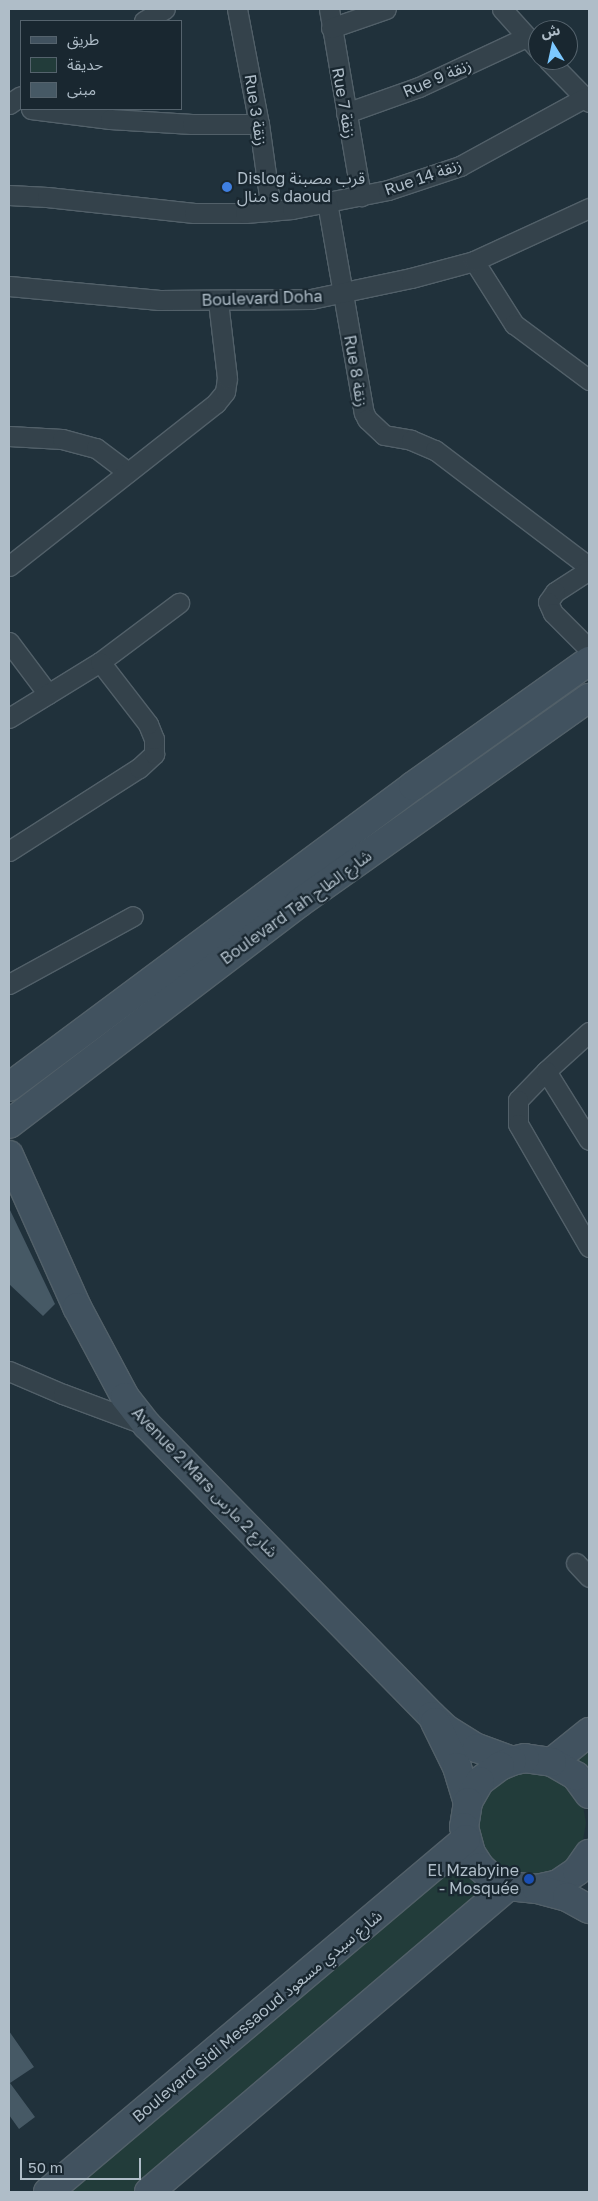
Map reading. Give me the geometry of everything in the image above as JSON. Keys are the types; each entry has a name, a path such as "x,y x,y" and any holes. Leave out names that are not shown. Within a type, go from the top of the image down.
{"street":[{"path":"146,20 165,9"},
{"name":"Rue 3 زنقة","path":"237,9 259,124 271,211"},
{"name":"Rue 7 زنقة","path":"329,9 361,196"},
{"path":"331,28 386,9"},
{"path":"502,9 528,38"},
{"name":"Rue 9 زنقة","path":"346,113 528,45"},
{"path":"558,70 587,100"},
{"path":"9,104 20,97"},
{"name":"Rue 14 زنقة","path":"9,195 47,197 194,213 271,211 327,202 402,186 460,166 587,100"},
{"path":"39,110 110,119 192,124 259,124"},
{"name":"Rue 8 زنقة","path":"327,202 364,413 372,425 384,435 411,440 434,450 589,569 555,592 548,602 553,613 589,649"},
{"name":"Boulevard Doha","path":"9,286 159,300 311,299 343,294 474,261 589,208"},
{"path":"474,261 514,324 589,380"},
{"path":"9,566 202,415 224,392 227,378 218,301"},
{"path":"9,436 62,439 96,448 128,472"},
{"path":"9,718 100,662 179,603"},
{"path":"9,642 48,694"},
{"path":"9,850 139,768 154,754 154,739 148,724 100,662"},
{"name":"Boulevard Tah شارع الطاح","path":"9,1087 412,786 589,662"},
{"name":"Boulevard Tah شارع الطاح","path":"9,1124 299,903 589,698"},
{"path":"9,984 133,916"},
{"path":"589,1032 546,1070 518,1100 518,1124 589,1247"},
{"path":"546,1070 589,1140"},
{"name":"Avenue 2 Mars شارع 2 مارس","path":"9,1155 77,1307 125,1397 147,1425 432,1716 461,1739 494,1755 512,1761"},
{"path":"9,1371 63,1394 147,1425"},
{"path":"576,1563 589,1577"},
{"name":"Avenue 2 Mars شارع 2 مارس","path":"432,1716 450,1750 468,1802"},
{"path":"552,1762 589,1732"},
{"path":"589,1794 576,1776 552,1762 525,1758 500,1766 480,1781 468,1802 465,1814 466,1839 471,1853 480,1867 493,1878 508,1886 537,1889 567,1897 589,1909"},
{"name":"Boulevard Sidi Messaoud شارع سيدي مسعود","path":"48,2192 466,1839"},
{"path":"537,1889 558,1884 577,1871 589,1854"},
{"path":"149,2192 508,1886"}],"green space":[{"path":"589,1739 589,1786 570,1765"},
{"path":"516,1767 564,1778 583,1806 586,1823 583,1840 575,1855 563,1867 548,1875 532,1879 500,1871 477,1846 478,1798"},
{"path":"464,1845 500,1887 140,2192 60,2192"}],"building":[{"path":"9,1208 55,1304 43,1316 9,1284"},
{"path":"9,2031 34,2067 10,2083 35,2117 19,2129 9,2115"}],"place":[{"name":"Dislog قرب مصبنة منال s daoud","path":"227,187"},
{"name":"El Mzabyine - Mosquée","path":"529,1879"}]}
